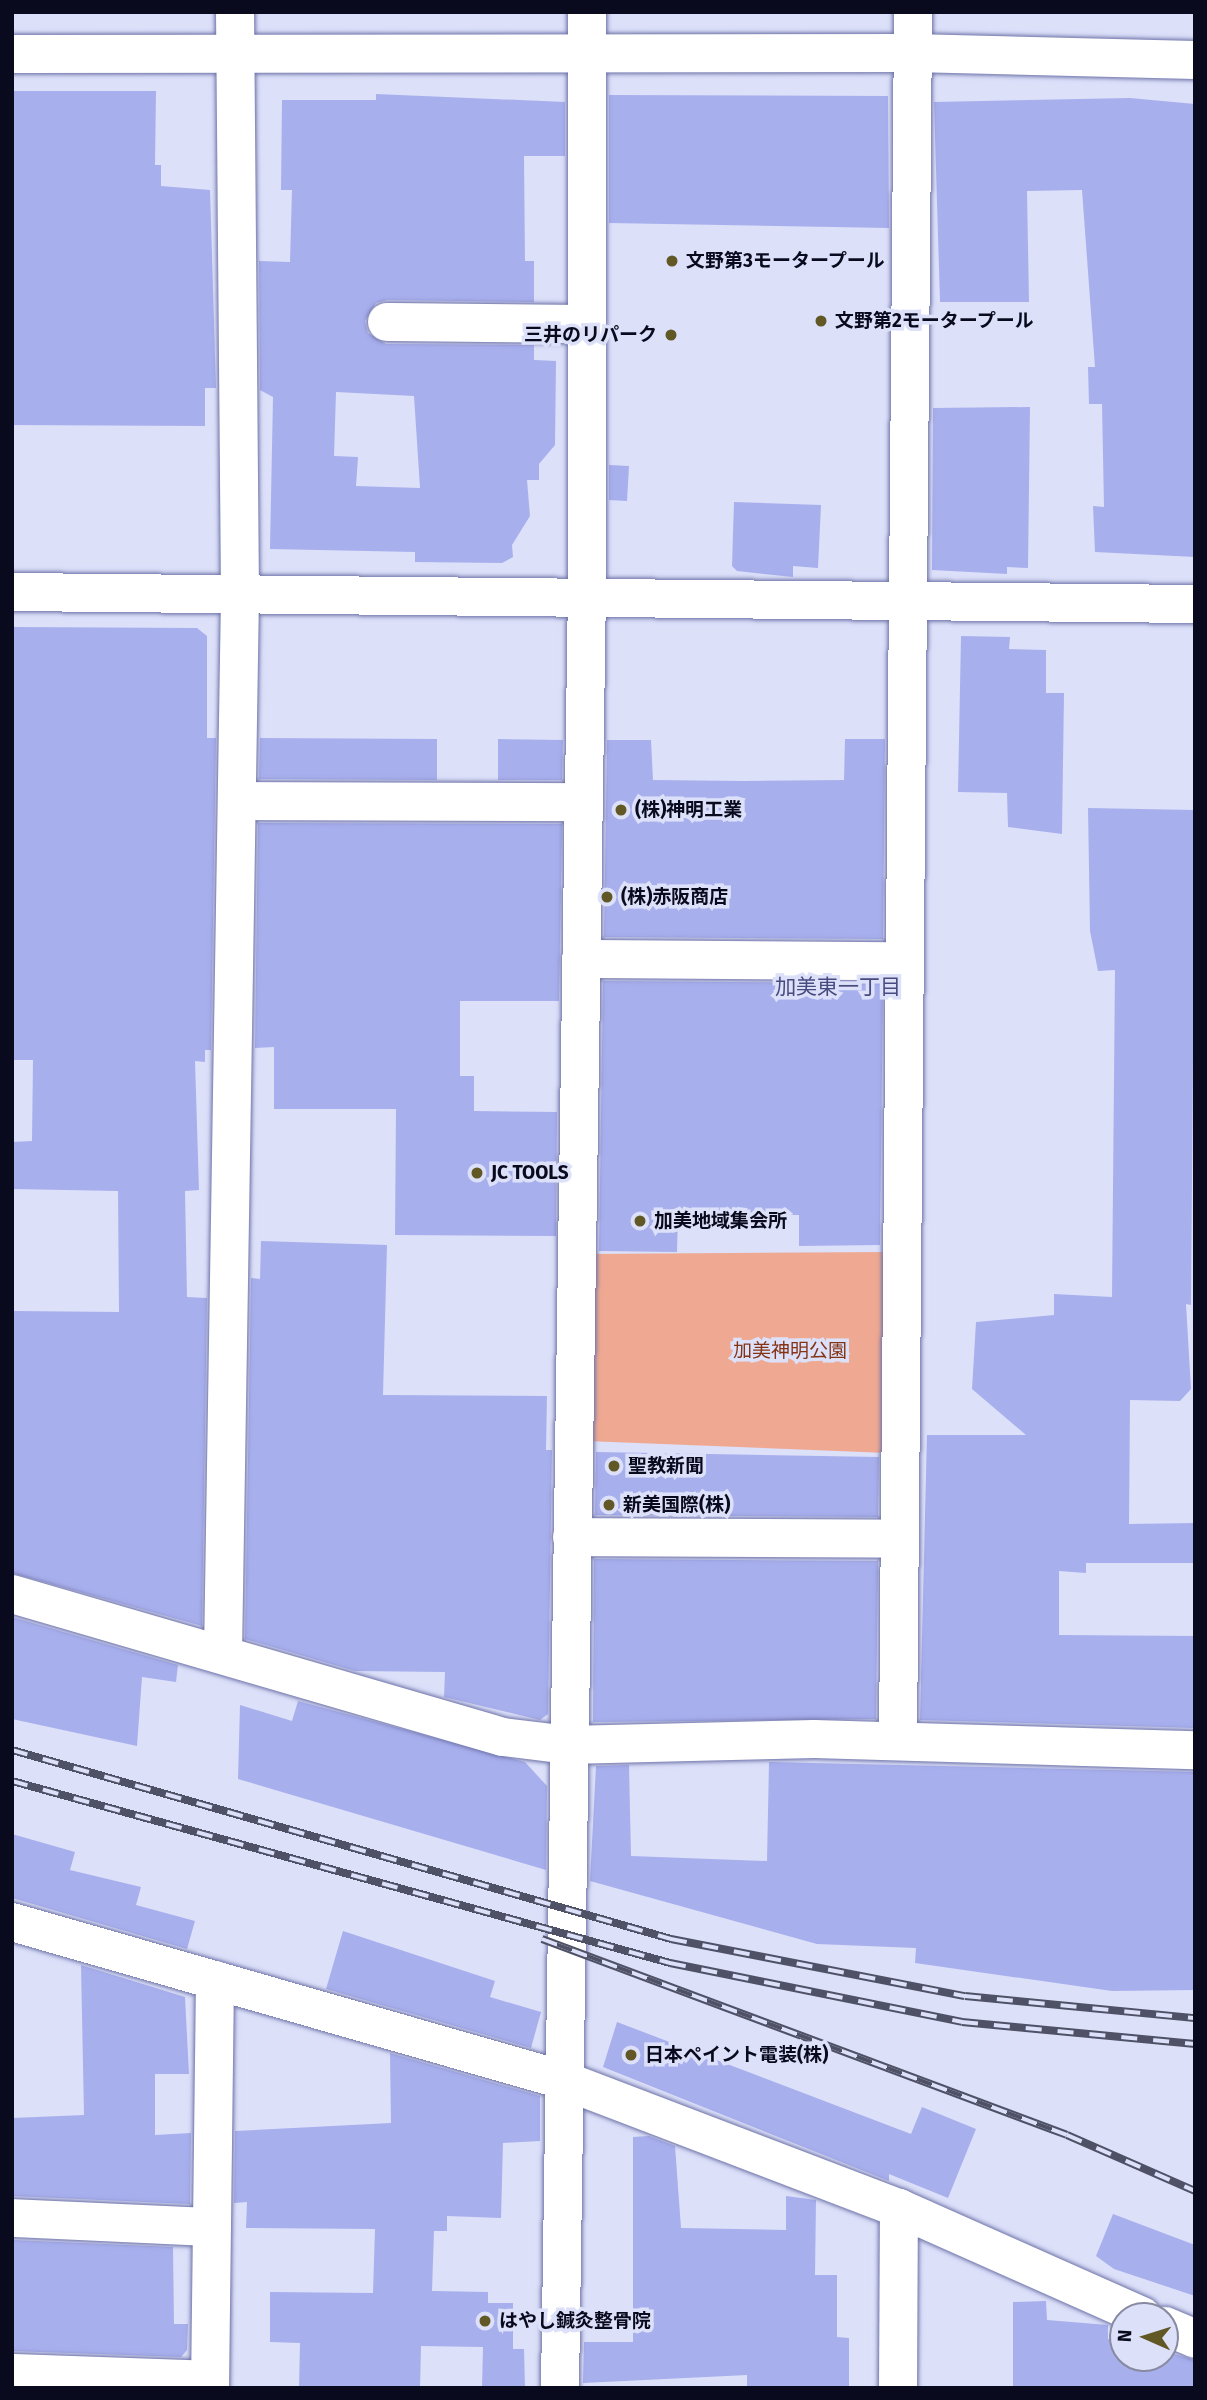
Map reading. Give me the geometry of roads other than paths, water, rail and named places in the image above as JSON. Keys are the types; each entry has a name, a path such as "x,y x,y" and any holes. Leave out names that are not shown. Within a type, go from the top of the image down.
{"street":[{"path":"223,1654 240,594 235,12"},
{"path":"560,2388 587,598 587,12"},
{"path":"898,1741 913,12"},
{"path":"12,54 912,53 1195,60"},
{"path":"387,322 587,324"},
{"path":"12,592 1195,604"},
{"path":"237,801 584,802"},
{"path":"581,959 905,961"},
{"path":"572,1536 900,1539"},
{"path":"12,1594 503,1737 569,1745 898,1741 1195,1750"},
{"path":"12,1922 563,2080 899,2208 1110,2302"},
{"path":"12,2373 210,2384 215,1980"},
{"path":"898,2388 899,2208"},
{"path":"12,2218 212,2227"},
{"path":"1179,2333 1195,2340"}],"railway":[{"path":"12,1750 671,1939 965,1996 1195,2018"},
{"path":"12,1781 670,1963 962,2022 1195,2044"},
{"path":"542,1939 1067,2135 1195,2191"}],"place":[{"name":"文野第3モータープール","path":"672,261"},
{"name":"文野第2モータープール","path":"821,321"},
{"name":"三井のリパーク","path":"671,335"},
{"name":"(株)神明工業","path":"621,810"},
{"name":"(株)赤阪商店","path":"607,897"},
{"name":"JC TOOLS","path":"477,1173"},
{"name":"加美地域集会所","path":"640,1221"},
{"name":"聖教新聞","path":"614,1466"},
{"name":"新美国際(株)","path":"609,1505"},
{"name":"日本ペイント電装(株)","path":"631,2055"},
{"name":"はやし鍼灸整骨院","path":"485,2321"}],"district":[{"name":"加美東一丁目","path":"838,987"}],"park label":[{"name":"加美神明公園","path":"790,1351"}]}
